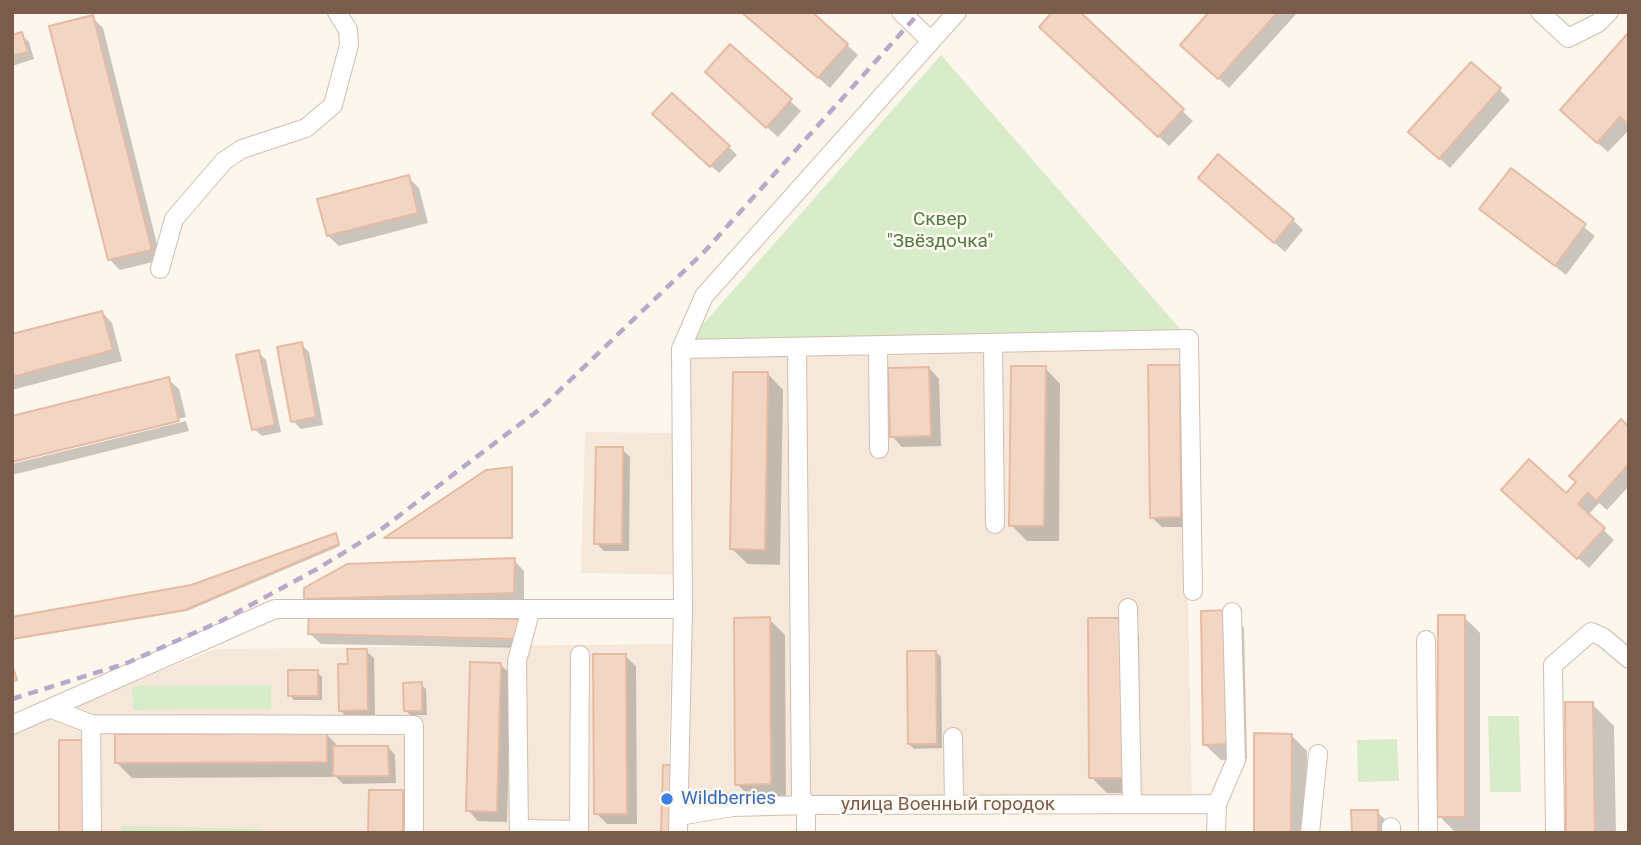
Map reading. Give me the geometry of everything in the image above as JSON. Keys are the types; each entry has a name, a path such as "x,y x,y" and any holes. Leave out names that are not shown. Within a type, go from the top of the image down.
{"street":[{"path":"160,269 174,219 224,161 242,149 306,128 333,106 349,45 348,30 337,12"},
{"path":"901,12 930,40"},
{"path":"679,825 683,609 681,349 704,296 957,12"},
{"path":"1540,12 1567,38 1598,23 1609,12"},
{"path":"681,349 993,345 1189,339 1193,591"},
{"path":"993,345 995,524"},
{"path":"878,346 879,449"},
{"path":"797,348 801,794 806,805 806,833"},
{"path":"1128,608 1132,804"},
{"path":"12,724 52,709 275,609 683,609"},
{"path":"531,609 517,661 519,831 579,832 579,656"},
{"path":"1216,833 1217,804 1236,760 1232,612"},
{"path":"1555,833 1553,665 1591,632 1629,659"},
{"path":"1426,640 1428,833"},
{"path":"52,709 91,724 414,725 414,833"},
{"path":"91,724 92,833"},
{"path":"953,737 954,804"},
{"path":"1310,833 1318,754"},
{"name":"улица Военный городок","path":"679,825 733,807 1217,804"}],"shaded area":[{"path":"1183,347 1192,799 791,800 687,806 690,575 581,573 585,432 687,433 688,355"},
{"path":"672,644 666,833 12,833 12,731 215,649"}],"green space":[{"name":"Сквер \"Звёздочка\"","path":"941,55 1189,339 681,349"},
{"path":"271,685 271,709 133,710 132,686"},
{"path":"1488,716 1519,716 1521,792 1490,792"},
{"path":"1397,739 1399,781 1358,782 1357,740"},
{"path":"121,826 262,829 262,833 121,833"}],"building":[{"path":"741,12 812,12 848,44 818,78"},
{"path":"1052,12 1080,12 1184,109 1158,137 1039,27"},
{"path":"1209,12 1278,12 1218,79 1180,45"},
{"path":"93,15 152,250 108,260 49,26"},
{"path":"22,32 28,52 12,56 12,35"},
{"path":"1629,32 1629,125 1620,117 1597,143 1560,110"},
{"path":"730,44 792,99 766,128 705,72"},
{"path":"1471,62 1501,88 1439,159 1408,132"},
{"path":"672,93 730,146 710,167 652,114"},
{"path":"1218,154 1294,219 1274,243 1198,178"},
{"path":"1511,168 1586,224 1555,266 1479,209"},
{"path":"409,175 418,213 327,236 317,199"},
{"path":"102,311 113,350 12,377 12,334"},
{"path":"302,342 316,417 291,422 277,347"},
{"path":"259,350 275,425 252,430 236,355"},
{"path":"1148,365 1180,365 1181,517 1150,518"},
{"path":"1011,366 1046,366 1044,526 1009,526"},
{"path":"929,367 931,436 890,437 888,368"},
{"path":"733,372 768,372 765,550 730,549"},
{"path":"169,377 179,421 12,462 12,416"},
{"path":"1621,419 1629,427 1629,464 1596,501 1588,493 1578,504 1605,528 1577,559 1501,490 1529,459 1566,493 1576,482 1569,476"},
{"path":"596,447 623,447 622,544 594,544"},
{"path":"512,467 512,538 384,538 486,470"},
{"path":"336,533 339,544 185,610 12,639 12,617 191,585"},
{"path":"515,558 514,593 304,599 304,588 347,564"},
{"path":"1229,610 1232,744 1203,745 1201,611"},
{"path":"309,614 519,619 518,639 308,634"},
{"path":"1438,615 1465,615 1465,817 1437,817"},
{"path":"770,617 771,784 735,785 734,618"},
{"path":"1088,618 1124,618 1125,778 1089,778"},
{"path":"347,649 367,649 368,710 339,711 338,664 348,664"},
{"path":"907,651 936,651 937,744 908,744"},
{"path":"593,654 626,654 627,814 594,814"},
{"path":"470,662 501,663 497,812 466,811"},
{"path":"12,664 17,680 12,681"},
{"path":"288,670 318,670 318,696 288,696"},
{"path":"422,682 422,711 404,711 403,683"},
{"path":"1565,702 1593,702 1595,833 1566,833"},
{"path":"327,733 327,762 115,763 115,734"},
{"path":"1254,733 1292,734 1291,833 1254,833"},
{"path":"59,740 84,740 84,833 59,833"},
{"path":"333,746 388,746 389,776 333,776"},
{"name":"Wildberries","path":"663,765 674,765 672,833 661,833"},
{"path":"369,790 403,790 403,833 368,833"},
{"path":"1351,810 1378,810 1378,833 1352,833"}],"railway":[{"path":"12,699 127,663 221,621 317,569 379,531 540,409 705,251 920,12"}],"place":[{"name":"Wildberries","path":"667,799"}]}
